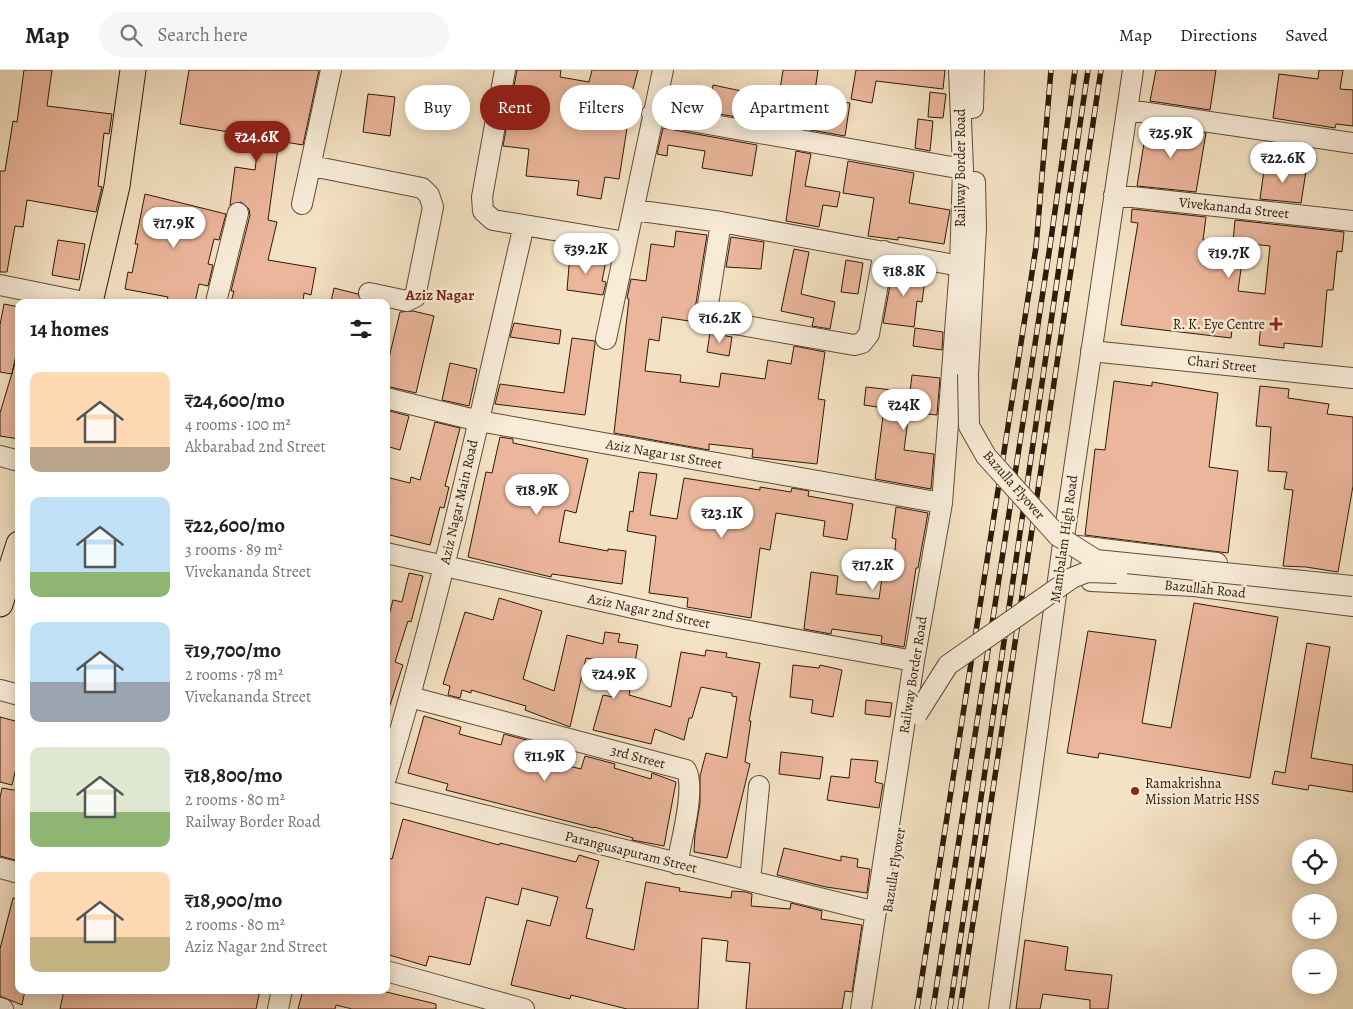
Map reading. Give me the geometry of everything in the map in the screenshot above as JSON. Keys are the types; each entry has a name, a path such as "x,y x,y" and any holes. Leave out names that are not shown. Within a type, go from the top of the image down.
{"main road":[{"path":"91,299 117,186 133,70"},
{"path":"0,604 15,557"}],"street":[{"path":"302,204 312,166 331,70"},
{"path":"505,70 482,197 483,211 493,220 626,242"},
{"path":"659,85 663,70"},
{"name":"Railway Border Road","path":"861,1009 914,661 942,503 960,266 963,169 959,70"},
{"name":"Bazulla Flyover","path":"974,70 976,228 968,374 969,426 986,456 1058,536 1096,560 1353,586"},
{"name":"Mambalam High Road","path":"999,1009 1057,583 1133,70"},
{"path":"1128,110 1353,143"},
{"path":"606,339 634,210 652,114"},
{"path":"722,126 963,169"},
{"path":"312,166 422,188 429,195 433,207 415,297 407,301 369,293"},
{"name":"Vivekananda Street","path":"1114,195 1353,221"},
{"path":"634,210 721,222 960,266"},
{"path":"217,299 238,212"},
{"path":"721,222 707,311 712,320 835,342 858,345 866,340 870,334 884,251"},
{"name":"Aziz Nagar Main Road","path":"390,764 444,567 524,225"},
{"path":"0,285 69,299"},
{"name":"Chari Street","path":"1091,351 1353,378"},
{"name":"Aziz Nagar 1st Street","path":"390,399 478,421 942,503"},
{"path":"0,456 15,460"},
{"path":"1063,544 1353,579"},
{"path":"1094,548 1087,558 1087,564 1090,574 1098,581"},
{"name":"Aziz Nagar 2nd Street","path":"390,554 678,618 914,661"},
{"name":"Bazulla Flyover","path":"873,1009 917,714 948,665 1072,578 1087,572 1200,579 1353,598"},
{"name":"Bazullah Road","path":"1057,583 1098,581 1194,586 1353,606"},
{"path":"0,690 15,693"},
{"name":"3rd Street","path":"410,697 686,770 690,777 689,790 677,864"},
{"path":"750,881 759,786"},
{"name":"Parangusapuram Street","path":"390,792 876,912"},
{"path":"0,868 15,872"},
{"path":"390,972 494,1005 524,1009"},
{"path":"989,1009 991,1000 1002,984"},
{"path":"278,1009 281,994"}],"building":[{"path":"24,70 52,70 47,106 112,114 109,134 104,133 98,186 102,187 96,212 27,200 23,227 15,226 7,272 0,272 0,171 5,171 13,121 17,122"},
{"path":"189,70 319,70 303,145 279,141 268,220 277,222 268,260 316,268 311,295 304,293 303,299 232,299 234,291 231,291 250,215 249,209 241,202 230,205 235,167 255,170 259,137 180,124"},
{"path":"517,70 561,70 560,77 589,82 592,70 638,70 634,85 560,85 560,130 627,130 619,179 605,177 601,199 577,195 579,181 526,176 529,149 503,146 506,130 550,130 550,85 514,85"},
{"path":"783,70 818,70 816,85 781,85"},
{"path":"856,70 945,70 943,89 876,81 872,103 851,99"},
{"path":"1156,70 1216,70 1210,110 1150,101"},
{"path":"1319,70 1343,70 1340,89 1353,90 1353,126 1336,124 1335,128 1273,118 1279,74 1318,79"},
{"path":"722,87 732,89 732,116 722,114"},
{"path":"930,92 946,94 943,118 928,117"},
{"path":"368,94 395,97 390,136 363,132"},
{"path":"847,103 850,103 847,123"},
{"path":"918,119 933,121 930,151 915,148"},
{"path":"1147,125 1206,133 1196,192 1137,186"},
{"path":"663,130 674,130 757,145 752,176 702,168 705,151 668,145 667,156 657,154"},
{"path":"811,130 846,130 845,136"},
{"path":"796,151 811,154 805,186 840,192 837,207 823,205 819,227 786,221"},
{"path":"848,161 914,173 909,203 950,210 944,244 898,237 898,240 868,236 874,198 843,193"},
{"path":"1265,163 1306,171 1301,203 1260,199"},
{"path":"145,194 226,214 219,240 214,239 208,264 213,265 208,286 199,284 196,299 167,299 168,297 125,289 128,272 132,273 138,244 135,244"},
{"path":"1132,209 1206,217 1203,240 1244,247 1238,291 1265,294 1270,246 1233,242 1235,220 1344,232 1342,252 1337,251 1333,290 1327,290 1322,347 1284,343 1284,348 1259,345 1261,324 1233,321 1231,338 1121,325 1138,223 1131,222"},
{"path":"676,231 707,235 695,309 696,322 662,317 659,341 649,339 645,371 681,375 680,382 719,387 721,373 765,379 768,360 791,364 794,346 825,352 818,399 825,400 817,464 752,457 753,449 709,444 709,450 614,433 629,299 627,298 631,279 646,281 651,244 674,247"},
{"path":"731,237 764,242 761,269 726,267"},
{"path":"58,240 85,244 79,280 52,275"},
{"path":"794,249 809,252 801,294 835,302 830,329 812,326 814,318 781,311"},
{"path":"570,254 606,261 602,281 606,282 603,295 567,290"},
{"path":"846,260 863,263 858,294 841,292"},
{"path":"893,269 926,272 922,302 917,301 914,327 883,323"},
{"path":"334,288 358,294 360,299 332,299"},
{"path":"4,304 15,306 15,359 12,374 0,372 0,325"},
{"path":"413,311 434,316 416,393 390,387 390,353 400,312"},
{"path":"514,323 561,330 559,344 510,337"},
{"path":"915,328 943,332 942,350 913,346"},
{"path":"710,333 732,337 729,356 707,352"},
{"path":"572,338 595,341 585,415 495,404 500,384 564,393"},
{"path":"15,363 15,438 0,436 0,413"},
{"path":"450,363 477,369 469,406 442,400"},
{"path":"912,375 940,378 937,415 909,412 904,450 934,454 931,489 875,479 884,408 864,405 866,387 910,392"},
{"path":"1114,381 1152,386 1152,382 1218,393 1209,467 1238,471 1228,553 1085,535 1095,449 1105,450"},
{"path":"1260,386 1289,389 1288,398 1329,404 1327,414 1353,417 1353,486 1338,572 1306,567 1283,566 1293,490 1284,489 1287,472 1268,471 1271,427 1256,426"},
{"path":"390,411 409,416 400,450 390,447"},
{"path":"435,422 460,428 445,486 449,487 444,508 440,507 430,545 390,535 390,478 410,483 411,477 420,480"},
{"path":"500,437 513,439 513,443 588,459 576,513 565,510 559,542 608,551 608,549 626,551 622,584 552,574 551,577 468,557 486,472 492,473"},
{"path":"639,472 657,474 650,515 677,519 684,478 760,490 760,487 791,492 792,488 809,491 808,496 853,504 847,540 823,536 825,521 776,513 770,550 760,548 751,618 687,607 688,598 649,593 656,536 627,531 630,511 633,512"},
{"path":"896,507 928,513 918,568 916,568 904,647 881,643 882,636 832,629 831,634 804,629 811,572 838,576 836,594 879,599 883,570 893,571 896,539 892,538"},
{"path":"409,573 423,576 411,622 408,621 395,662 403,665 390,705 390,612 393,600 402,602"},
{"path":"499,598 542,611 523,679 554,691 567,635 603,644 605,632 620,634 618,642 638,645 629,695 671,707 681,652 705,656 706,650 727,653 726,657 760,663 749,721 751,721 745,762 750,764 727,858 694,852 695,834 700,803 700,776 706,753 727,758 737,697 732,696 732,693 701,687 692,718 689,718 684,740 655,729 651,744 593,730 603,695 613,697 618,664 586,658 570,727 525,710 526,706 471,690 471,693 462,690 460,698 448,695 450,686 443,684 465,612 493,620"},
{"path":"1194,603 1278,617 1250,778 1099,753 1098,758 1067,753 1088,631 1156,640 1142,723 1171,728"},
{"path":"1307,643 1330,647 1311,758 1353,765 1353,792 1309,785 1308,790 1272,784 1275,771 1285,773"},
{"path":"793,665 819,668 820,665 842,670 833,717 811,713 813,700 790,697"},
{"path":"866,700 892,703 890,717 865,714"},
{"path":"424,716 461,727 459,734 501,745 504,734 564,750 561,764 581,769 585,756 615,764 614,768 651,779 652,773 676,782 664,846 632,840 633,838 594,827 446,790 448,784 408,773"},
{"path":"0,717 15,721 15,773 12,785 0,782"},
{"path":"781,752 823,757 820,779 779,774"},
{"path":"851,759 878,761 875,782 883,784 879,808 827,800 831,776 849,778"},
{"path":"2,788 15,790 15,860 0,856 0,798"},
{"path":"403,819 499,845 500,843 576,862 579,855 599,861 586,908 593,909 586,938 634,950 646,882 680,888 679,891 731,898 732,891 746,892 752,894 751,906 790,909 791,903 822,911 821,919 862,925 852,992 845,991 842,1009 746,1009 750,963 726,961 728,941 702,938 698,1009 627,1009 571,995 570,999 511,985 527,920 550,926 558,897 522,888 518,905 486,897 470,965 429,956 426,966 390,955 390,858 392,859"},
{"path":"784,848 841,861 841,856 858,859 857,867 870,869 867,893 826,887 777,875"},
{"path":"13,898 15,898 15,994 24,994 22,1005 0,996 0,949"},
{"path":"1025,940 1068,947 1065,970 1112,975 1108,1009 1090,1009 1090,1000 1043,994 1040,1009 1016,1009"},
{"path":"390,993 436,1004 436,1009 352,1009 336,1005 335,1009 298,1009 302,994"},
{"path":"63,994 259,994 256,1009 60,1009"}],"railway":[{"path":"917,1009 1036,247 1051,70"},
{"path":"933,1009 1050,246 1075,70"},
{"path":"950,1009 1088,70"},
{"path":"960,1009 1101,70"}],"place":[{"name":"R. K. Eye Centre","path":"1276,324"},
{"name":"Ramakrishna Mission Matric HSS","path":"1135,791"}],"district":[{"name":"Aziz Nagar","path":"440,295"}]}
